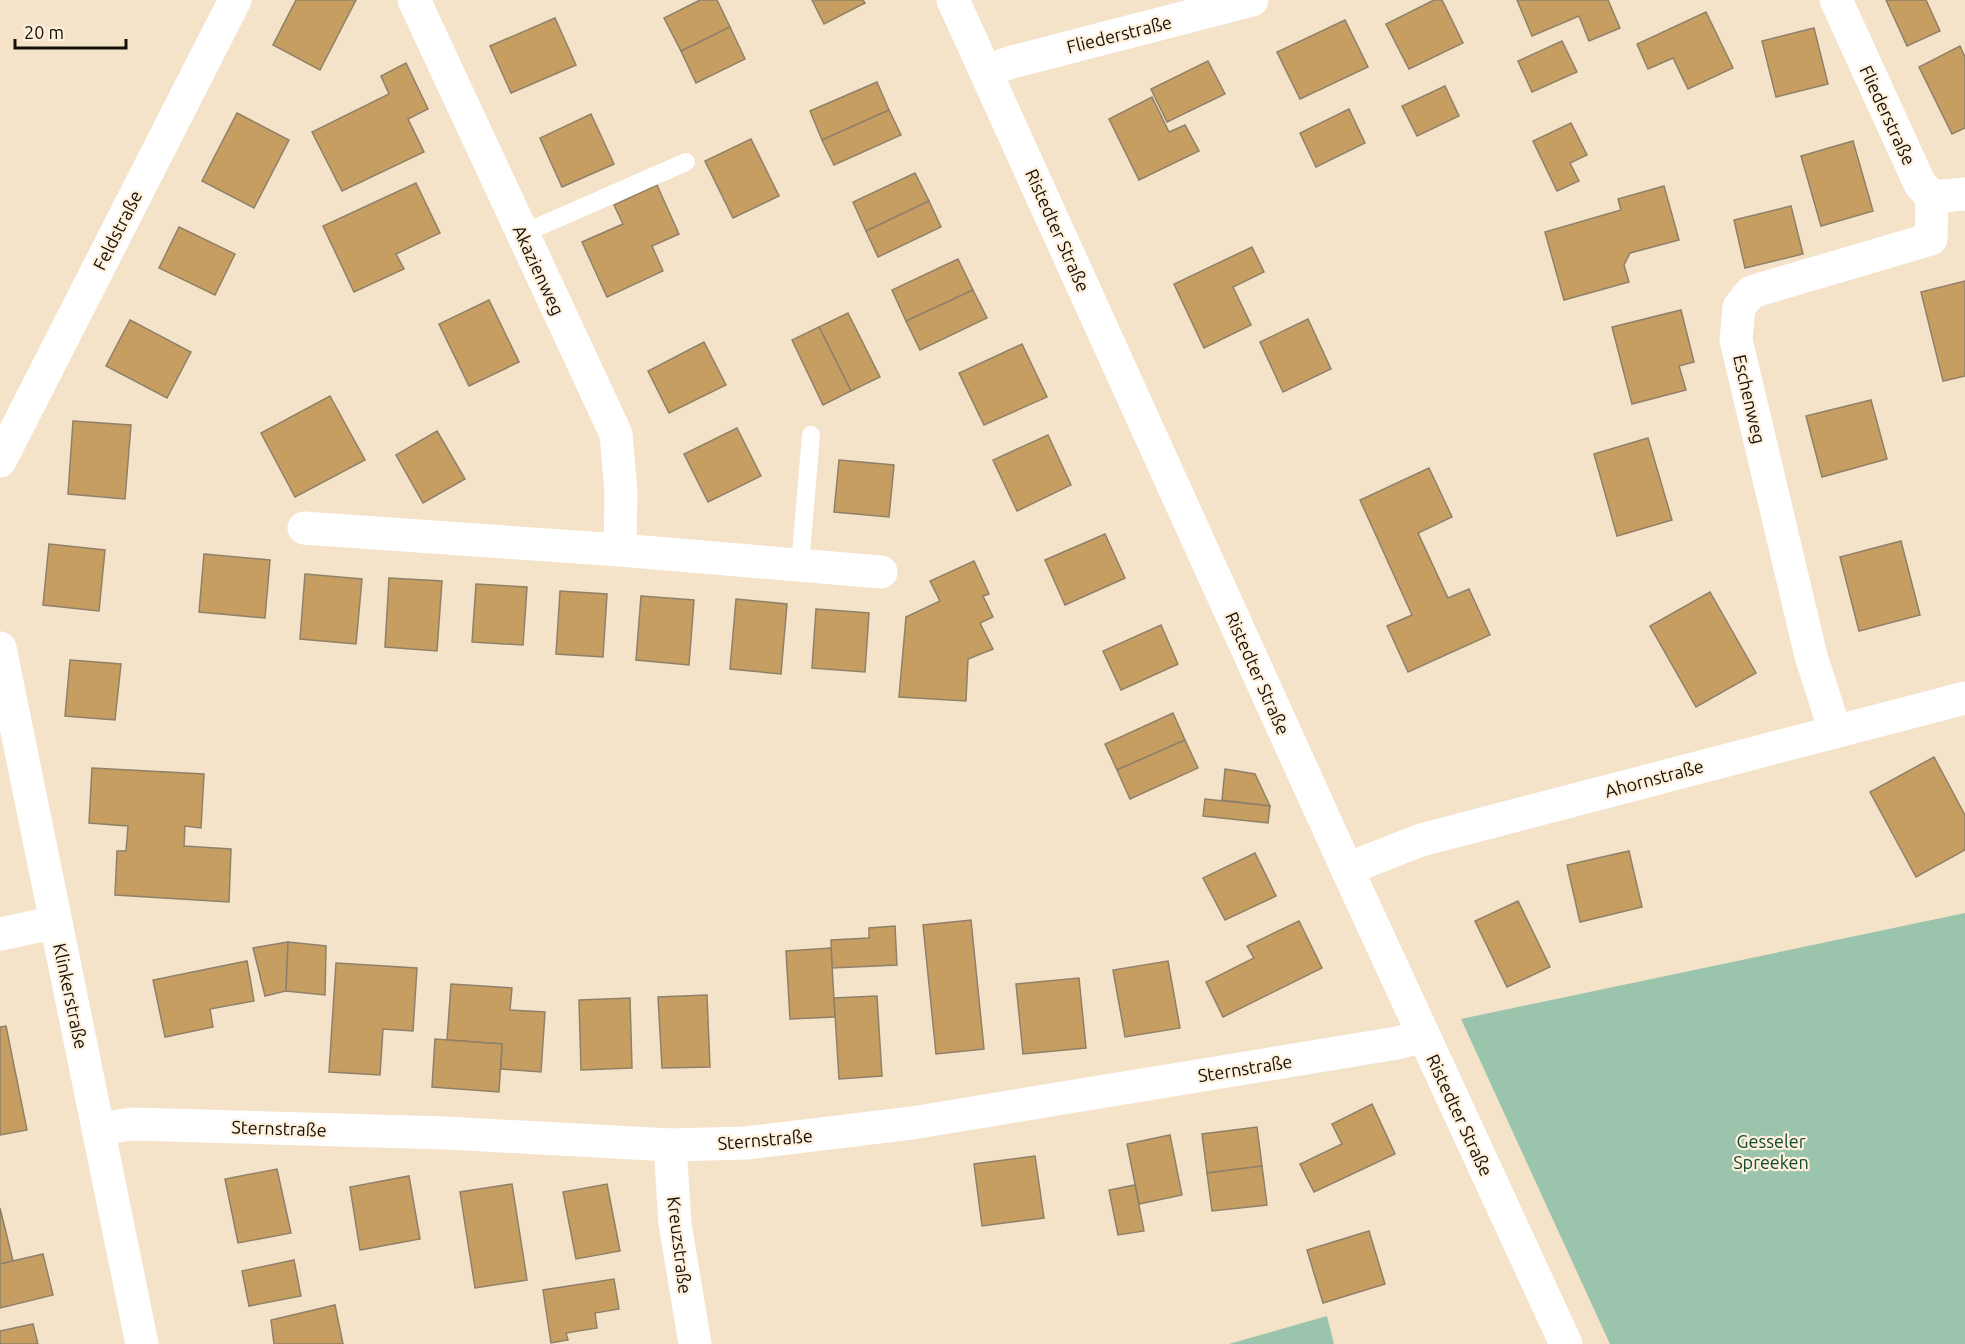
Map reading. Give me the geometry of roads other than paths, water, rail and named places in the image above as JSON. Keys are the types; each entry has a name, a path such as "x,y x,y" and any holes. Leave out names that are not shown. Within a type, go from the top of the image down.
{"street":[{"name":"Feldstraße","path":"0,461 235,0"},
{"name":"Akazienweg","path":"414,0 616,434 621,492 620,550"},
{"name":"Ristedter Straße","path":"953,0 1423,1036 1566,1344"},
{"name":"Fliederstraße","path":"986,71 1012,62 1252,0"},
{"name":"Fliederstraße","path":"1836,0 1920,184 1932,197"},
{"path":"1932,197 1965,194"},
{"name":"Eschenweg","path":"1835,731 1811,656 1736,340 1739,307 1751,292 1931,239 1932,197"},
{"path":"304,528 620,550 881,572"},
{"name":"Klinkerstraße","path":"0,648 142,1344"},
{"name":"Ahornstraße","path":"1347,869 1421,840 1965,698"},
{"path":"0,934 56,922"},
{"name":"Sternstraße","path":"98,1129 132,1124 446,1134 670,1145 746,1143 912,1123 1397,1043 1423,1036"},
{"name":"Kreuzstraße","path":"670,1145 675,1224 695,1344"}],"lane":[{"path":"522,234 686,162"},
{"path":"800,565 811,435"}],"park label":[{"name":"Gesseler Spreeken","path":"1771,1151"}]}
